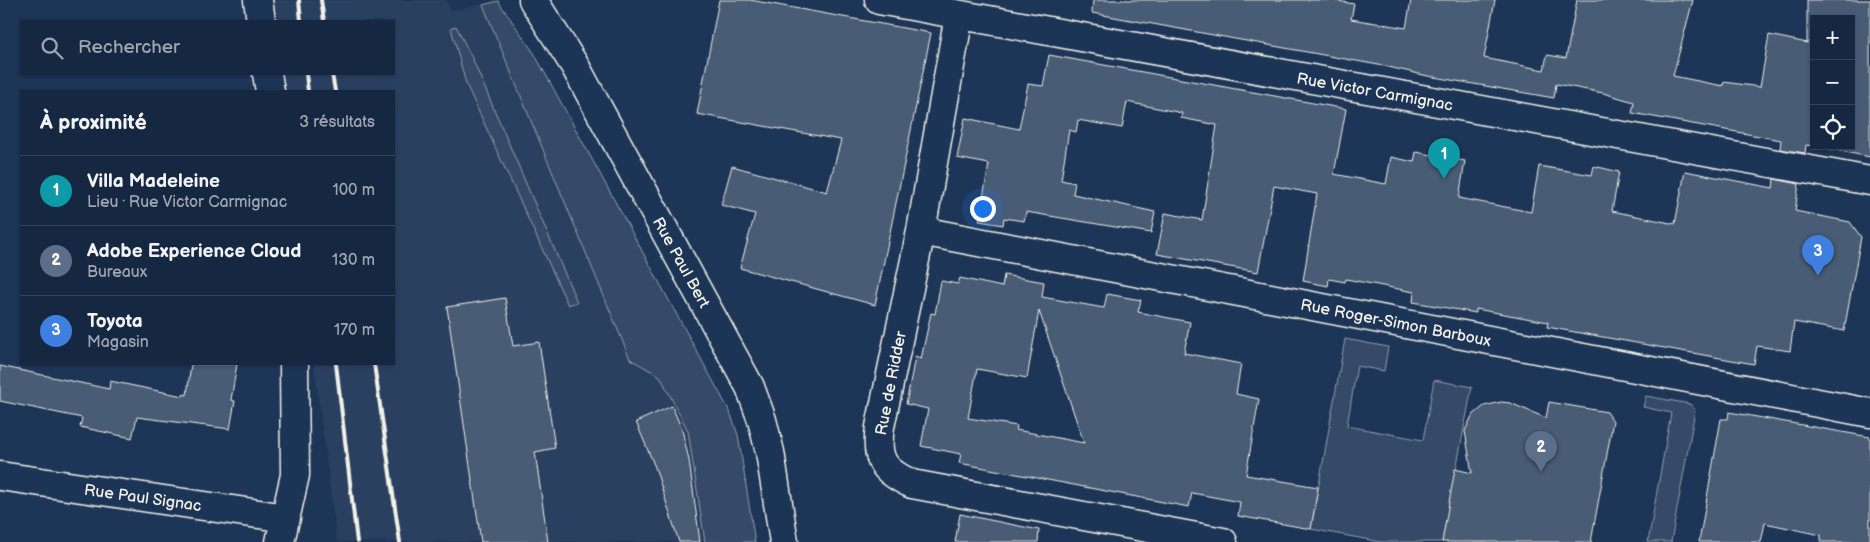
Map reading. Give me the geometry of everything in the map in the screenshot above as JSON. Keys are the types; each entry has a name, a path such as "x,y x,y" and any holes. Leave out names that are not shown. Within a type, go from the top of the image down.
{"street":[{"path":"258,0 261,20"},
{"name":"Rue Paul Bert","path":"533,0 575,66 750,386 762,420 770,452 784,542"},
{"name":"Rue Victor Carmignac","path":"879,0 1870,181"},
{"name":"Rue de Ridder","path":"959,15 921,230 878,439 880,458 890,473 912,484 1222,542"},
{"path":"267,75 270,90"},
{"name":"Rue Roger-Simon Barboux","path":"921,230 1870,413"},
{"path":"283,530 295,475 294,365"},
{"name":"Rue Paul Signac","path":"0,476 283,530"}],"shaded area":[{"path":"272,0 447,0 450,11 498,1 534,53 730,412 738,435 755,542 337,542 314,365 395,365 395,90 283,90 282,75 395,75 395,20 275,20"},
{"path":"498,1 534,53 730,412 738,435 755,542 705,542 688,431 660,376 630,359 483,5"},
{"path":"456,26 472,58 577,302 568,305 466,84 451,28"},
{"path":"1345,339 1388,347 1384,371 1357,366 1347,426 1423,440 1434,380 1472,387 1442,542 1381,542 1311,529"},
{"path":"1646,396 1690,404 1695,411 1671,542 1648,542 1671,413 1643,407"}],"building":[{"path":"719,0 750,0 931,33 875,305 740,268 755,214 721,205 732,166 827,192 841,140 697,114"},
{"path":"1093,0 1332,0 1354,4 1351,19 1406,28 1411,0 1495,0 1484,58 1544,70 1547,55 1566,58 1577,0 1693,0 1673,76 1723,86 1724,82 1760,87 1769,35 1807,43 1807,0 1870,0 1870,157 1835,150 1855,150 1855,15 1810,15 1810,146 1806,145 1805,153 1780,149 1781,140 1632,113 1634,102 1603,93 1556,84 1554,98 1092,13"},
{"path":"1049,55 1346,109 1334,174 1386,184 1391,157 1414,162 1416,152 1465,161 1459,198 1531,212 1539,166 1592,175 1594,166 1619,172 1612,211 1675,224 1685,171 1773,188 1774,179 1799,184 1795,211 1850,222 1861,237 1844,331 1794,322 1790,351 1757,346 1754,364 1547,327 1548,322 1476,309 1476,313 1413,302 1414,292 1346,279 1345,282 1329,279 1328,286 1303,281 1317,194 1274,186 1258,272 1157,254 1165,213 1202,220 1217,125 1181,118 1182,113 1127,102 1122,128 1078,120 1076,132 1069,130 1061,180 1075,183 1073,194 1155,212 1151,233 1026,212 1024,221 1004,218 1003,225 979,221 989,164 957,158 965,118 1019,129 1028,84 1043,86"},
{"path":"1004,275 1044,282 1042,297 1104,308 1107,294 1141,300 1138,312 1190,322 1184,353 1241,364 1236,394 1259,399 1246,475 1318,487 1311,529 1238,516 1240,502 1192,493 1189,507 959,463 961,454 921,446 928,409 906,404 915,357 921,359 931,313 935,314 941,281 958,284 960,278 1002,287","holes":["1039,311 1084,443 1016,430 1017,426 968,418 977,369 1027,378"]},
{"path":"505,298 513,346 539,342 555,448 535,452 548,542 481,542 447,307"},
{"path":"191,365 237,365 231,400 235,401 230,429 137,417 132,438 80,427 82,418 0,401 0,366 109,389 110,381 183,396 184,394 187,395"},
{"path":"1501,402 1510,403 1546,418 1549,402 1607,412 1613,421 1591,542 1442,542 1455,469 1472,473 1465,431 1472,416 1484,406"},
{"path":"672,406 682,430 689,460 700,542 679,542 655,467 636,422"},
{"path":"1729,412 1870,437 1870,542 1821,542 1821,535 1765,523 1761,542 1699,542 1721,419 1728,419"},
{"path":"960,514 1039,530 1038,542 955,542"}],"railway":[{"path":"299,0 301,20"},
{"path":"321,0 324,20"},
{"path":"306,75 308,90"},
{"path":"332,75 335,90"},
{"path":"336,365 357,542"},
{"path":"374,365 400,542"}],"place":[{"name":"Villa Madeleine","path":"1444,179"},
{"name":"Toyota","path":"1818,276"},
{"name":"Adobe Experience Cloud","path":"1541,472"}]}
